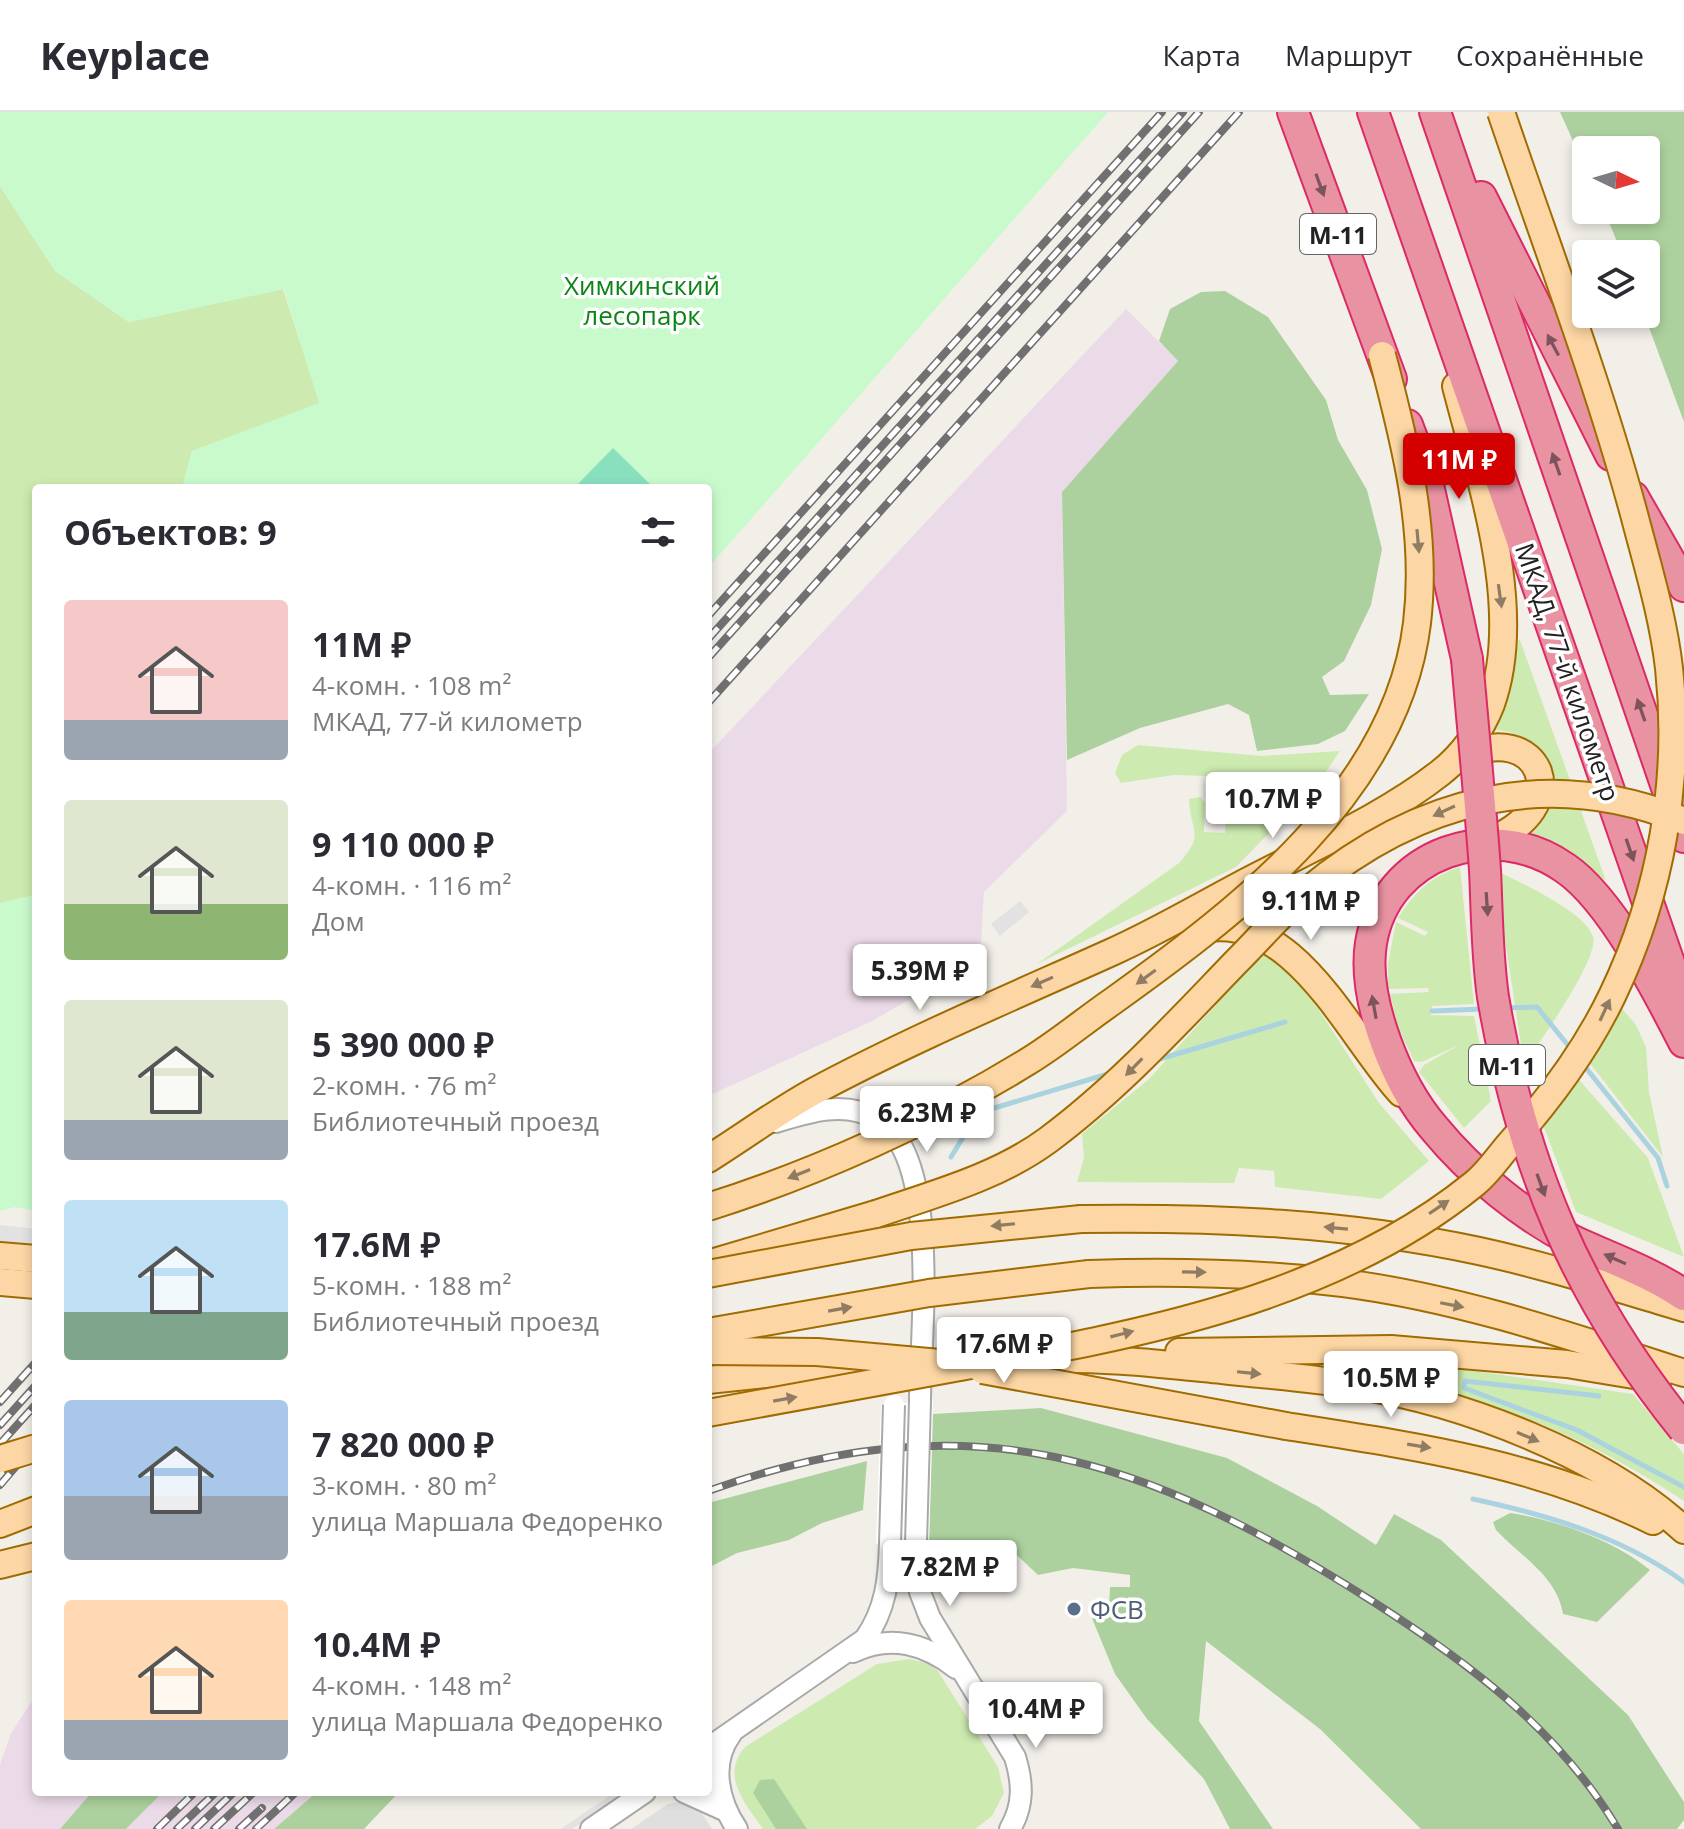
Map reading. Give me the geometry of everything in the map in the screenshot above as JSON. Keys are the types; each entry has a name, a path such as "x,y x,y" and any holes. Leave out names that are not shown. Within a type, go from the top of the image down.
{"highway":[{"name":"М-11","path":"1293,112 1426,476 1451,576 1467,659 1493,994 1513,1092 1538,1180 1567,1250 1606,1322 1647,1384 1684,1429"},
{"name":"МКАД, 77-й километр","path":"1373,112 1684,1006"},
{"path":"1435,112 1684,837"},
{"path":"1442,112 1545,331 1684,586"},
{"path":"1684,1042 1625,937 1566,868 1522,847 1486,842 1451,849 1422,863 1396,887 1371,942 1370,981 1377,1021 1399,1071 1432,1127 1486,1180 1520,1207 1572,1240 1664,1281 1684,1295"}],"main road":[{"path":"712,1412 1061,1349 1293,1286 1396,1236 1477,1182 1551,1098 1598,1025 1637,942 1662,852 1671,747 1669,667 1648,568 1618,457 1501,112"},
{"path":"1420,247 1487,510 1502,605 1503,641 1494,694 1475,734 1456,759"},
{"path":"712,1205 835,1159 1028,1062 1210,927 1307,838 1346,791 1380,736 1405,676 1417,623 1419,558 1411,465 1382,355"},
{"path":"712,1156 811,1093 1041,981 1114,951 1337,835 1418,788 1456,759 1480,747 1508,746 1532,761 1538,774 1537,805 1528,820 1511,833 1486,842"},
{"path":"712,1263 967,1182 1046,1141 1120,1081 1306,892 1372,845 1455,806 1505,795 1558,792 1607,798 1684,821"},
{"path":"1114,951 1214,926 1236,926 1255,932 1288,954 1308,976 1395,1086 1432,1127"},
{"path":"712,1273 911,1236 1081,1219 1251,1220 1353,1230 1480,1251 1684,1308"},
{"path":"0,1256 32,1259"},
{"path":"712,1331 929,1293 1089,1274 1250,1274 1347,1284 1470,1308 1684,1373"},
{"path":"0,1282 32,1285"},
{"path":"712,1380 855,1364 1087,1359 1148,1352 1391,1349 1567,1364 1684,1383"},
{"path":"712,1351 817,1352 924,1361 1286,1426 1440,1450 1541,1474 1684,1533"},
{"path":"1087,1359 1357,1385 1442,1406 1526,1436 1602,1472 1659,1507 1684,1533"},
{"path":"0,1457 32,1438"},
{"path":"0,1457 32,1449"},
{"path":"0,1524 32,1512"},
{"path":"0,1565 32,1557"}],"street":[{"path":"755,1129 813,1110 834,1108 878,1119 891,1132 914,1178 921,1205 916,1543 920,1592 930,1618 1015,1757 1022,1780 1021,1801 1010,1829"},
{"path":"712,1745 846,1656 865,1639 878,1620 885,1598 890,1543 894,1405 882,1378 855,1364"},
{"path":"846,1656 877,1645 913,1644 939,1655 966,1676"},
{"path":"733,1731 720,1760 719,1782 724,1810 737,1829"},
{"path":"591,1829 639,1796"},
{"path":"693,1796 724,1810"}],"shaded area":[{"path":"1126,309 1178,361 1062,492 1067,811 984,892 980,959 872,1021 712,1094 712,750"},
{"path":"1020,901 1029,912 1000,936 991,924"},
{"path":"0,1225 32,1229 32,1248 0,1245"},
{"path":"32,1701 32,1796 89,1796 60,1829 0,1829 0,1765 11,1733"},
{"path":"159,1796 312,1796 274,1829 126,1829"},
{"path":"609,1796 621,1796 572,1829 561,1829"},
{"path":"680,1802 701,1812 712,1829 631,1829 668,1804"}],"green space":[{"name":"Химкинский лесопарк","path":"0,112 1108,112 712,563 712,484 183,484 192,451 319,403 284,289 129,322 55,271 0,186"},
{"path":"1560,112 1684,112 1684,422 1649,328 1660,328 1660,240 1616,240 1610,224 1660,224 1660,136 1572,136 1572,139"},
{"path":"0,186 55,271 129,322 283,289 320,404 192,451 185,484 32,484 32,896 0,903"},
{"path":"1225,291 1268,317 1326,400 1338,440 1367,490 1382,549 1371,605 1344,661 1322,677 1330,695 1369,694 1345,731 1318,744 1257,751 1249,715 1228,704 1140,728 1067,760 1062,492 1178,361 1159,341 1170,309 1201,292"},
{"path":"613,448 650,484 578,484"},
{"path":"1518,640 1606,881 1552,842 1529,835 1551,806 1554,791 1549,765 1531,743 1520,736 1492,730 1513,678"},
{"path":"1138,745 1262,756 1340,751 1321,779 1174,775 1121,783 1115,773 1122,755"},
{"path":"1201,797 1205,803 1204,832 1225,833 1228,798 1301,800 1236,867 1037,964 1179,863 1194,838 1189,799"},
{"path":"1460,867 1474,1004 1432,1006 1431,1015 1474,1016 1491,1101 1464,1128 1419,1072 1424,1065 1459,1045 1422,1062 1414,1061 1398,1027 1390,994 1429,992 1428,988 1388,989 1388,964 1396,922 1425,936 1428,932 1398,918 1424,886"},
{"path":"1499,872 1567,909 1579,918 1593,937 1587,964 1524,1065 1504,933"},
{"path":"32,896 32,1210 15,1207 0,1211 0,903"},
{"path":"1264,952 1301,982 1379,1103 1429,1161 1381,1199 1275,1187 1274,1171 1239,1168 1234,1183 1077,1182 1084,1158 1082,1134 1149,1079"},
{"path":"1616,1002 1636,1025 1646,1047 1649,1092 1663,1157 1585,1057"},
{"path":"1573,1073 1648,1158 1684,1257 1576,1212 1542,1122"},
{"path":"1387,1365 1441,1366 1633,1394 1684,1454 1684,1501 1577,1440 1468,1398 1388,1376"},
{"path":"1041,1408 1227,1458 1317,1506 1376,1545 1394,1514 1441,1540 1628,1715 1684,1802 1684,1820 1677,1829 1421,1829 1320,1729 1206,1641 1199,1721 1273,1829 1230,1829 1204,1779 1147,1719 1115,1674 1091,1616 1109,1607 1110,1587 1130,1587 1130,1575 1073,1568 1038,1575 1005,1544 947,1563 929,1542 933,1414"},
{"path":"867,1461 863,1510 822,1523 789,1540 737,1553 712,1566 712,1502"},
{"path":"1510,1513 1584,1533 1619,1549 1650,1570 1597,1622 1563,1614 1554,1589 1546,1578 1496,1530 1493,1522"},
{"path":"909,1659 926,1663 938,1671 998,1767 1004,1793 992,1816 975,1829 763,1829 743,1799 735,1779 738,1758 745,1747 877,1664"},
{"path":"774,1779 807,1829 776,1829 753,1793 760,1780"},
{"path":"89,1796 159,1796 126,1829 60,1829"},
{"path":"312,1796 395,1796 364,1829 274,1829"}],"pier":[{"path":"933,1399 929,1542 876,1544 881,1406"}],"waterway":[{"path":"1505,1008 1537,1007 1571,1049"},
{"path":"1432,1011 1483,1009"},
{"path":"1156,1060 1285,1022"},
{"path":"1582,1063 1658,1158 1667,1186"},
{"path":"951,1157 970,1126 991,1109 1111,1073"},
{"path":"1599,1396 1465,1381 1464,1388 1577,1430 1684,1487"},
{"path":"1473,1499 1583,1529 1635,1552 1684,1582"}],"railway":[{"path":"712,612 1162,112"},
{"path":"712,635 1183,112"},
{"path":"712,654 1199,112"},
{"path":"712,699 1239,112"},
{"path":"0,1402 32,1366"},
{"path":"0,1425 32,1389"},
{"path":"0,1444 32,1408"},
{"path":"712,1490 803,1463 891,1448 974,1447 1054,1457 1131,1478 1209,1510 1289,1551 1443,1649 1477,1674 1539,1729 1568,1760 1618,1829"},
{"path":"0,1485 32,1448"},
{"path":"157,1829 191,1796"},
{"path":"177,1829 212,1796"},
{"path":"195,1829 230,1796"},
{"path":"214,1829 250,1796"},
{"path":"256,1829 292,1796"},
{"path":"239,1829 262,1808"}],"place":[{"name":"ФСВ","path":"1074,1609"}]}
